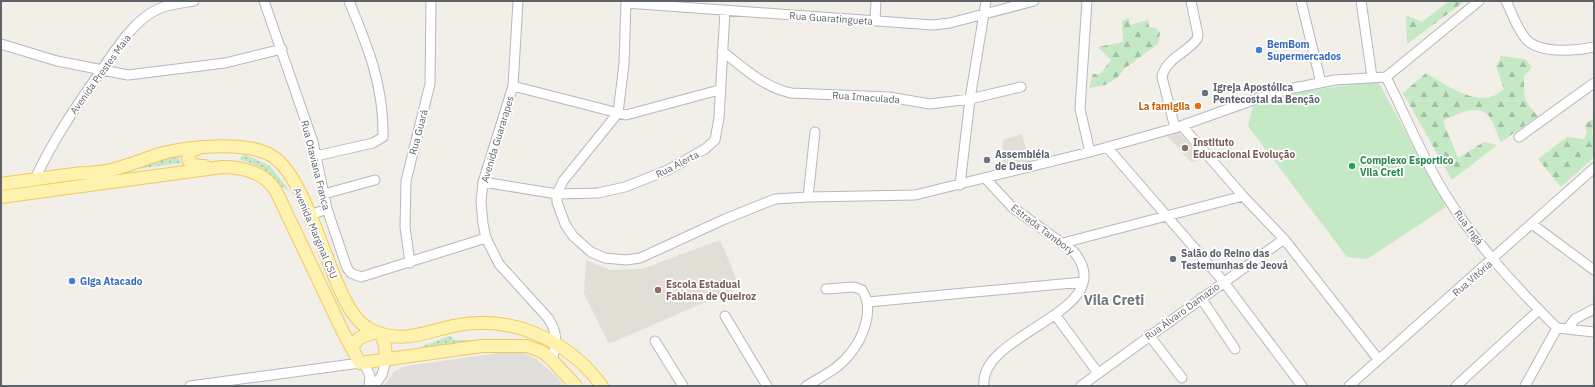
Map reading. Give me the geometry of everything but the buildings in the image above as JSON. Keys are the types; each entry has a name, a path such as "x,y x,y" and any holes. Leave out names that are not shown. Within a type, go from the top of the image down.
{"main road":[{"name":"Avenida Marginal CSU","path":"1,184 110,170 161,153 199,148 240,147 261,150 273,156 287,170 310,215 341,292 361,324 379,333 400,338 412,337 455,326 491,324 514,326 540,335 557,344 595,376 602,386"},
{"path":"199,148 189,152 188,160 190,164 195,166 222,167"},
{"name":"Avenida Marginal CSU","path":"1,197 222,167 241,168 262,176 271,182 352,348 362,363"},
{"path":"352,348 359,338 379,333 386,346 386,360"},
{"path":"362,363 482,346 515,344 527,346 543,352 576,386"}],"street":[{"name":"Avenida Prestes Maia","path":"35,179 63,125 120,43 145,18 158,9 194,1"},
{"name":"Rua Otaviana Franca","path":"264,1 282,49 316,156 327,208 343,260 351,273 361,277 410,263"},
{"path":"316,156 372,143 383,137 382,98 377,75 366,42 349,1"},
{"name":"Rua Guará","path":"410,263 405,226 406,181 430,84 431,1"},
{"name":"Avenida Guararapes","path":"518,1 513,86 483,182 481,202 486,238 499,264 548,318 554,327 557,344"},
{"path":"875,21 876,1"},
{"path":"960,185 970,99 986,1"},
{"name":"Rua Guaratingueta","path":"626,2 725,12 933,25 983,15 1034,1"},
{"path":"1087,1 1080,109 1090,152"},
{"path":"1191,1 1198,35 1197,40 1170,62 1164,70 1162,77 1179,127 1284,239 1378,359"},
{"path":"1301,1 1321,83"},
{"path":"1361,1 1372,77"},
{"path":"626,2 624,64 618,113 563,181 557,194 557,202 565,224 582,245 590,252 606,258 626,260 640,258 749,208 775,199 915,195 1090,152 1179,127 1259,98 1321,83 1372,77 1386,77 1479,1"},
{"path":"1506,1 1520,31 1531,44 1539,48 1563,50 1594,47"},
{"name":"Rua Alerta","path":"483,182 557,194 598,193 625,188 668,170 696,156 715,140 719,118 719,90 725,12"},
{"path":"1,44 57,61 128,75 225,63 282,49"},
{"name":"Rua Imaculada","path":"722,50 764,84 791,93 889,97 930,104 970,99 1021,87"},
{"name":"Rua Ingá","path":"1386,77 1441,187 1456,210 1494,259 1557,328"},
{"path":"1519,137 1594,83"},
{"path":"513,86 618,113 633,114 719,90"},
{"path":"808,197 815,132"},
{"path":"1107,147 1166,217 1223,281 1302,386"},
{"name":"Rua Vitória","path":"1349,386 1592,172"},
{"name":"Estrada Tambory","path":"985,178 1012,207 1063,243 1078,257 1083,269 1083,282"},
{"path":"324,194 375,180"},
{"path":"1063,243 1243,196"},
{"path":"310,215 327,208"},
{"path":"1532,224 1594,270"},
{"path":"410,263 486,238"},
{"name":"Rua Álvaro Damazio","path":"1081,386 1223,281 1284,239"},
{"path":"868,302 1083,282"},
{"path":"984,386 987,367 1005,348 1013,341 1056,316 1068,304 1083,282"},
{"path":"806,386 837,367 850,355 868,319 868,302 865,294 858,288 826,289"},
{"path":"1202,298 1236,349"},
{"path":"1568,328 1576,319 1594,309"},
{"path":"1456,386 1539,310"},
{"path":"725,316 767,386"},
{"path":"1056,316 1098,373"},
{"path":"1525,386 1557,328 1594,332"},
{"path":"1149,335 1182,378"},
{"path":"656,341 683,386"},
{"path":"552,360 557,344"},
{"path":"374,386 382,375 386,360"},
{"path":"190,386 362,363 370,376 369,386"}],"shaded area":[{"name":"Instituto Educacional Evolução","path":"1178,131 1203,159 1191,162 1167,136"},
{"path":"1022,134 1029,161 1002,167 1003,140"},
{"name":"Escola Estadual Fabiana de Queiroz","path":"720,240 740,287 609,344 584,293 586,260 610,270 642,269"},
{"path":"506,352 524,353 536,359 556,376 564,386 384,386 394,372 406,366"}],"green space":[{"path":"1449,1 1465,1 1407,44 1406,15 1422,22"},
{"path":"1129,18 1130,25 1148,20 1149,27 1156,28 1160,33 1158,44 1125,68 1117,78 1105,85 1089,88 1093,74 1100,74 1111,60 1098,47 1123,42 1122,21"},
{"path":"1501,56 1525,59 1532,67 1524,76 1524,94 1529,106 1538,116 1501,142 1491,119 1482,111 1471,110 1443,121 1458,158 1484,142 1497,145 1452,180 1403,93 1426,73 1465,95 1482,98 1493,96 1504,89 1496,66"},
{"name":"Complexo Esportico Vila Creti","path":"1378,81 1446,207 1367,259 1347,257 1248,126 1253,106 1298,92"},
{"path":"1594,118 1592,134 1594,137 1594,157 1561,187 1538,159 1567,137 1584,139 1587,132 1585,124"},
{"path":"178,154 181,163 106,173"},
{"path":"244,154 270,166 289,190 282,187 265,170 239,159"},
{"path":"450,336 454,340 483,340 417,348"}],"place":[{"name":"BemBom Supermercados","path":"1259,50"},
{"name":"Igreja Apostólica Pentecostal da Benção","path":"1205,93"},
{"name":"La famiglia","path":"1198,106"},
{"name":"Instituto Educacional Evolução","path":"1185,148"},
{"name":"Assembléia de Deus","path":"987,160"},
{"name":"Complexo Esportico Vila Creti","path":"1352,166"},
{"name":"Salão do Reino das Testemunhas de Jeová","path":"1173,259"},
{"name":"Giga Atacado","path":"72,281"},
{"name":"Escola Estadual Fabiana de Queiroz","path":"658,290"}],"district":[{"name":"Vila Creti","path":"1114,300"}]}
